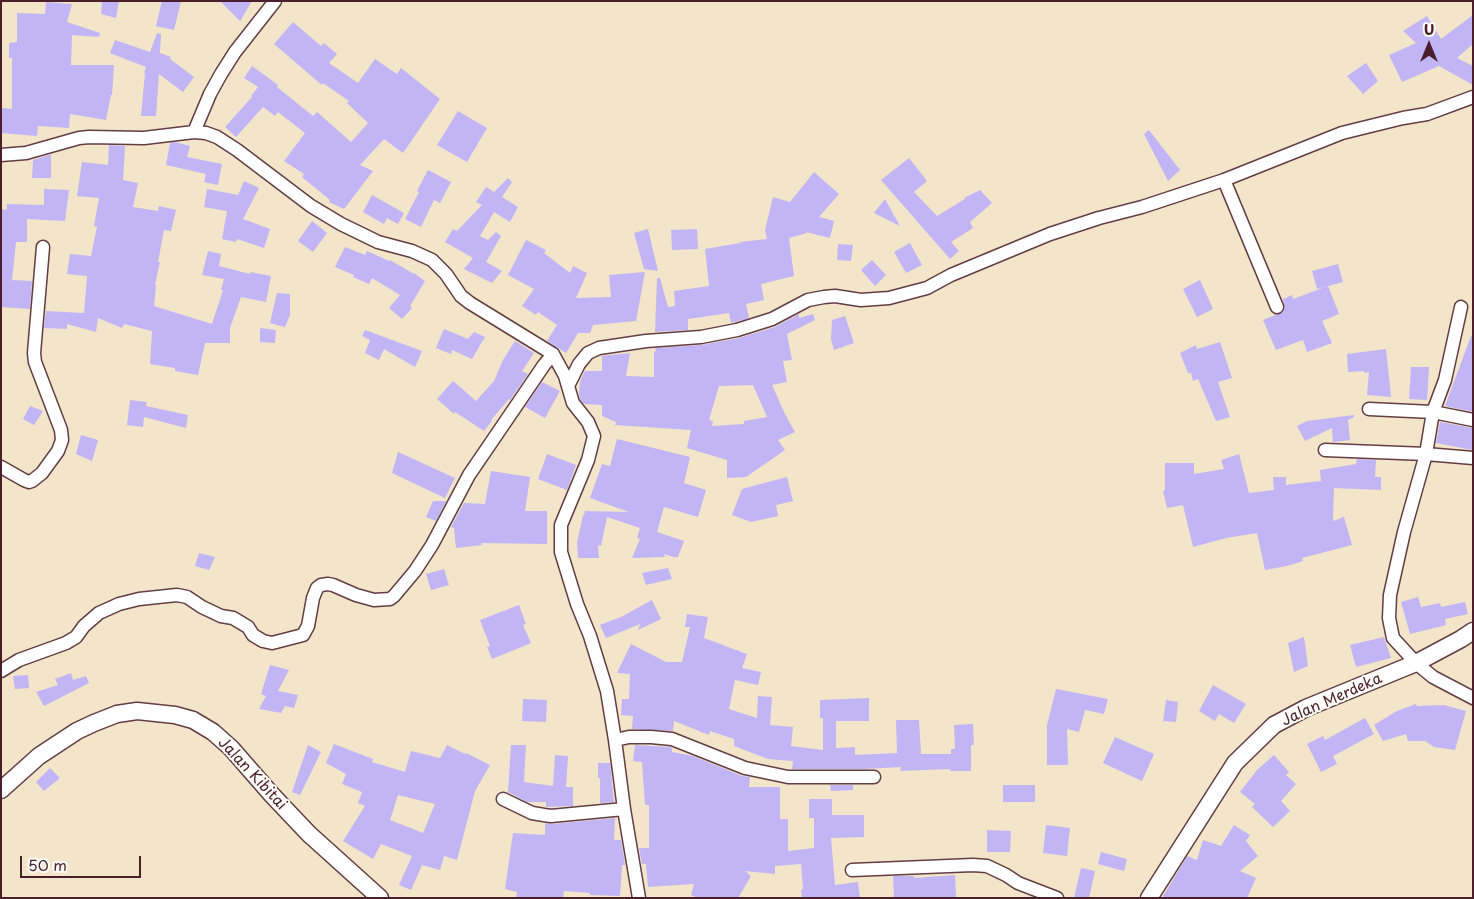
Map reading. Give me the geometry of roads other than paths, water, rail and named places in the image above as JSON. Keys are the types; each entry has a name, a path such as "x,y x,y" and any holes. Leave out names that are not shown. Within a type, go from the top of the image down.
{"street":[{"path":"194,132 210,94 221,74 235,52 275,1"},
{"path":"568,386 579,364 588,354 599,348 646,341 701,337 737,330 772,319 808,300 824,297 835,296 861,300 890,298 927,288 951,275 1050,234 1224,180 1342,133 1427,114 1473,97"},
{"path":"1,155 26,153 80,138 144,138 194,132 206,133 227,143 311,206 341,224 378,242 412,251 432,260 470,303 554,354 565,376 574,403 588,422 594,436 588,460 561,525 561,552 607,691 639,898"},
{"path":"1224,180 1277,307"},
{"path":"1,467 24,480 32,481 42,472 58,451 62,440 58,422 37,370 34,354 43,247"},
{"path":"1461,307 1445,380 1433,412 1426,454 1404,532 1390,595 1389,618 1393,638 1416,663 1433,677 1473,698"},
{"path":"1,671 19,660 66,644 76,637 84,626 99,613 119,604 139,599 176,595 187,598 215,613 233,618 248,627 253,635 263,641 272,643 303,635 308,626 313,598 317,588 321,585 333,585 374,600 390,599 415,571 432,545 469,475 544,365 554,354"},
{"path":"1369,409 1433,412 1473,420"},
{"path":"1325,450 1473,458"},
{"name":"Jalan Merdeka","path":"1149,898 1235,763 1274,725 1306,708 1416,663 1461,640 1473,631"},
{"name":"Jalan Kibitai","path":"1,790 39,756 77,731 94,723 117,714 137,711 176,715 192,720 213,732 231,748 309,834 380,898"},
{"path":"616,740 636,737 672,739 745,768 788,777 874,777"},
{"path":"503,799 532,813 551,816 624,809"},
{"path":"852,870 986,866 1018,883 1057,898"}]}
